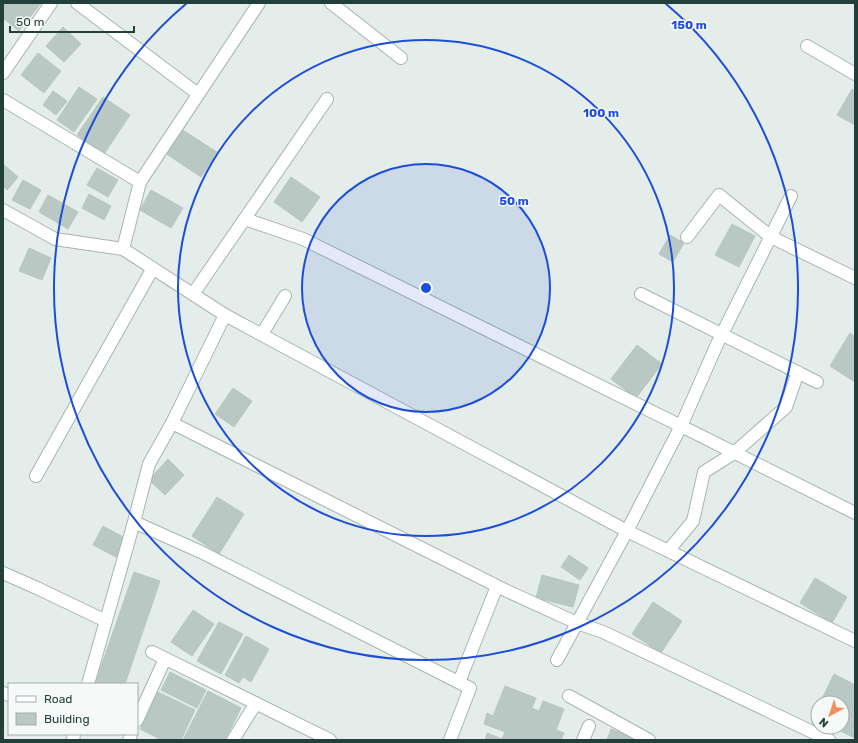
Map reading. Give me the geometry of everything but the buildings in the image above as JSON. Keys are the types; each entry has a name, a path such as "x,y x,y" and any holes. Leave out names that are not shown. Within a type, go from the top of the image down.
{"street":[{"path":"3,73 51,3"},
{"path":"123,249 140,182 259,3"},
{"path":"331,3 401,58"},
{"path":"82,4 198,94"},
{"path":"807,46 855,74"},
{"path":"193,294 327,99"},
{"path":"3,100 140,182"},
{"path":"687,237 719,195 771,237 855,278"},
{"path":"557,660 627,532 682,426 722,334 791,196"},
{"path":"3,210 55,239 123,249 226,314 627,532 855,641"},
{"path":"245,219 303,239 855,513"},
{"path":"36,476 153,268"},
{"path":"641,294 817,382"},
{"path":"262,334 285,296"},
{"path":"88,683 149,464 172,423 226,314"},
{"path":"668,551 693,521 704,472 734,453 786,407 798,372"},
{"path":"172,423 497,586 577,623 604,632 829,740"},
{"path":"134,522 201,552 470,688 450,740"},
{"path":"3,573 106,621"},
{"path":"459,682 497,586"},
{"path":"152,652 330,740"},
{"path":"138,718 165,659"},
{"path":"569,696 649,740"},
{"path":"233,740 256,703"},
{"path":"583,740 589,726"}]}
